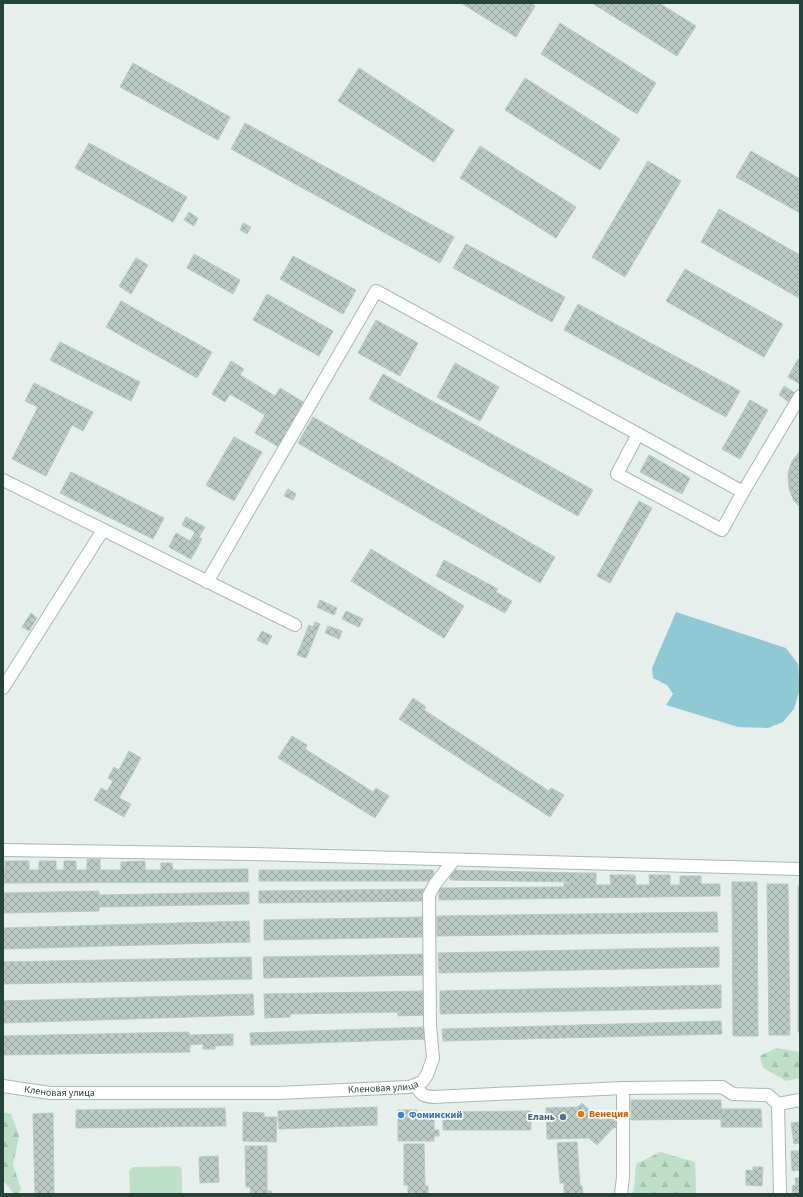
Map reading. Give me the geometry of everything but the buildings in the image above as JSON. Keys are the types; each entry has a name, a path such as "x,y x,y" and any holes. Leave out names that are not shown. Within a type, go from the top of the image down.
{"street":[{"path":"207,582 376,291 742,492"},
{"path":"638,434 617,474 722,530 742,492 800,396"},
{"path":"3,480 295,625"},
{"path":"3,688 103,530"},
{"path":"3,850 231,854 800,869"},
{"path":"416,1085 422,1082 427,1075 433,1058 430,1025 429,895 435,884 453,861"},
{"name":"Кленовая улица","path":"3,1086 50,1093 277,1094 409,1087 416,1085 418,1090 424,1096 433,1097 622,1088 722,1087 733,1094 768,1094 778,1104"},
{"path":"621,1194 623,1177 622,1088"},
{"path":"780,1194 778,1104 800,1100"}],"green space":[{"path":"776,1048 800,1052 800,1078 786,1081 763,1068 760,1056"},
{"path":"3,1112 11,1114 19,1136 13,1165 21,1189 19,1194 14,1194 5,1182 3,1182"},
{"path":"660,1152 695,1162 696,1194 632,1194 636,1164"},
{"path":"179,1166 182,1169 182,1194 130,1194 129,1171 133,1167"}],"water":[{"path":"676,612 786,648 798,664 800,689 794,709 783,722 768,728 738,727 666,705 673,694 667,685 653,678 652,668"}],"place":[{"name":"Венеция","path":"581,1114"},
{"name":"Фоминский","path":"401,1115"},
{"name":"Елань","path":"563,1117"}]}
